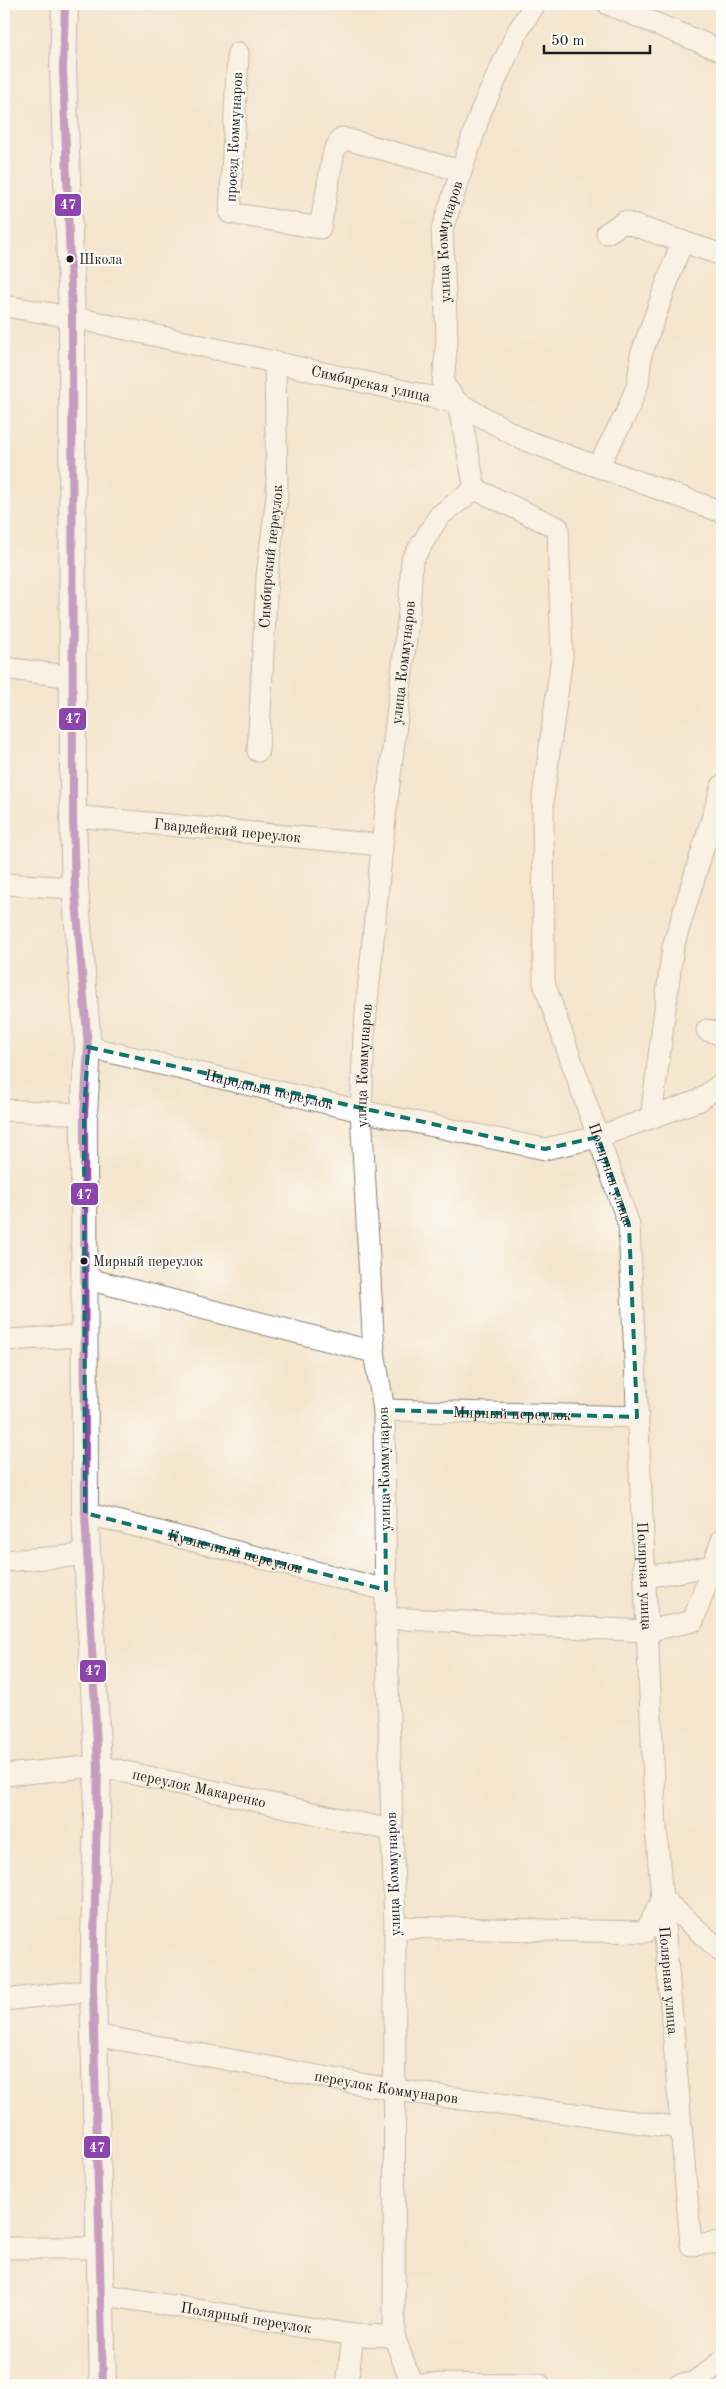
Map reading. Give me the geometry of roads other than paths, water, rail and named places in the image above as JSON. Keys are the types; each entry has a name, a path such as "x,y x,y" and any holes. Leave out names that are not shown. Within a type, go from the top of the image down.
{"main road":[{"path":"65,4 63,68 72,317 73,816 75,888 88,1047 84,1114 85,1513 98,1766 93,1990 99,2294 103,2385"}],"street":[{"name":"улица Коммунаров","path":"412,2385 394,2336 395,1927 386,1618 384,1410 374,1352 361,1111 364,1035 412,560 439,516 475,490 458,403 443,384 447,338 442,230 481,110 518,31 535,4"},
{"path":"608,4 722,51"},
{"name":"проезд Коммунаров","path":"238,52 230,213 320,228 334,151 342,138 461,171"},
{"path":"607,233 624,222 722,256"},
{"path":"598,466 626,414 638,384 641,355 682,241"},
{"name":"Симбирская улица","path":"4,306 72,317 458,403 522,439 722,512"},
{"name":"Симбирский переулок","path":"258,751 268,576 277,496 275,362"},
{"name":"Полярная улица","path":"475,490 558,528 562,656 543,798 544,983 629,1225 656,1828 691,2245 722,2242"},
{"path":"4,668 73,677"},
{"path":"651,1118 673,947 722,786"},
{"name":"Гвардейский переулок","path":"73,816 382,845"},
{"path":"4,884 75,888"},
{"name":"Народный переулок","path":"88,1047 361,1111 545,1149 598,1137 700,1100 722,1082"},
{"path":"4,1110 84,1114"},
{"path":"84,1278 374,1352"},
{"path":"4,1340 85,1336"},
{"name":"Мирный переулок","path":"384,1410 638,1416"},
{"name":"Кузнечный переулок","path":"85,1513 386,1590"},
{"path":"386,1618 647,1631 693,1620 718,1568 722,1540"},
{"path":"4,1561 86,1555"},
{"path":"645,1577 718,1568"},
{"name":"переулок Макаренко","path":"4,1775 98,1766 392,1830"},
{"path":"395,1927 645,1932 663,1899 722,1952"},
{"path":"4,2000 93,1990"},
{"name":"переулок Коммунаров","path":"95,2035 394,2090 681,2128"},
{"path":"4,2248 98,2248"},
{"name":"Полярный переулок","path":"99,2294 353,2335 394,2336"},
{"path":"347,2385 353,2335"},
{"path":"679,2385 694,2383 722,2361"},
{"path":"412,2385 540,2385"}],"place":[{"name":"Школа","path":"70,259"},
{"name":"Мирный переулок","path":"84,1261"}]}
